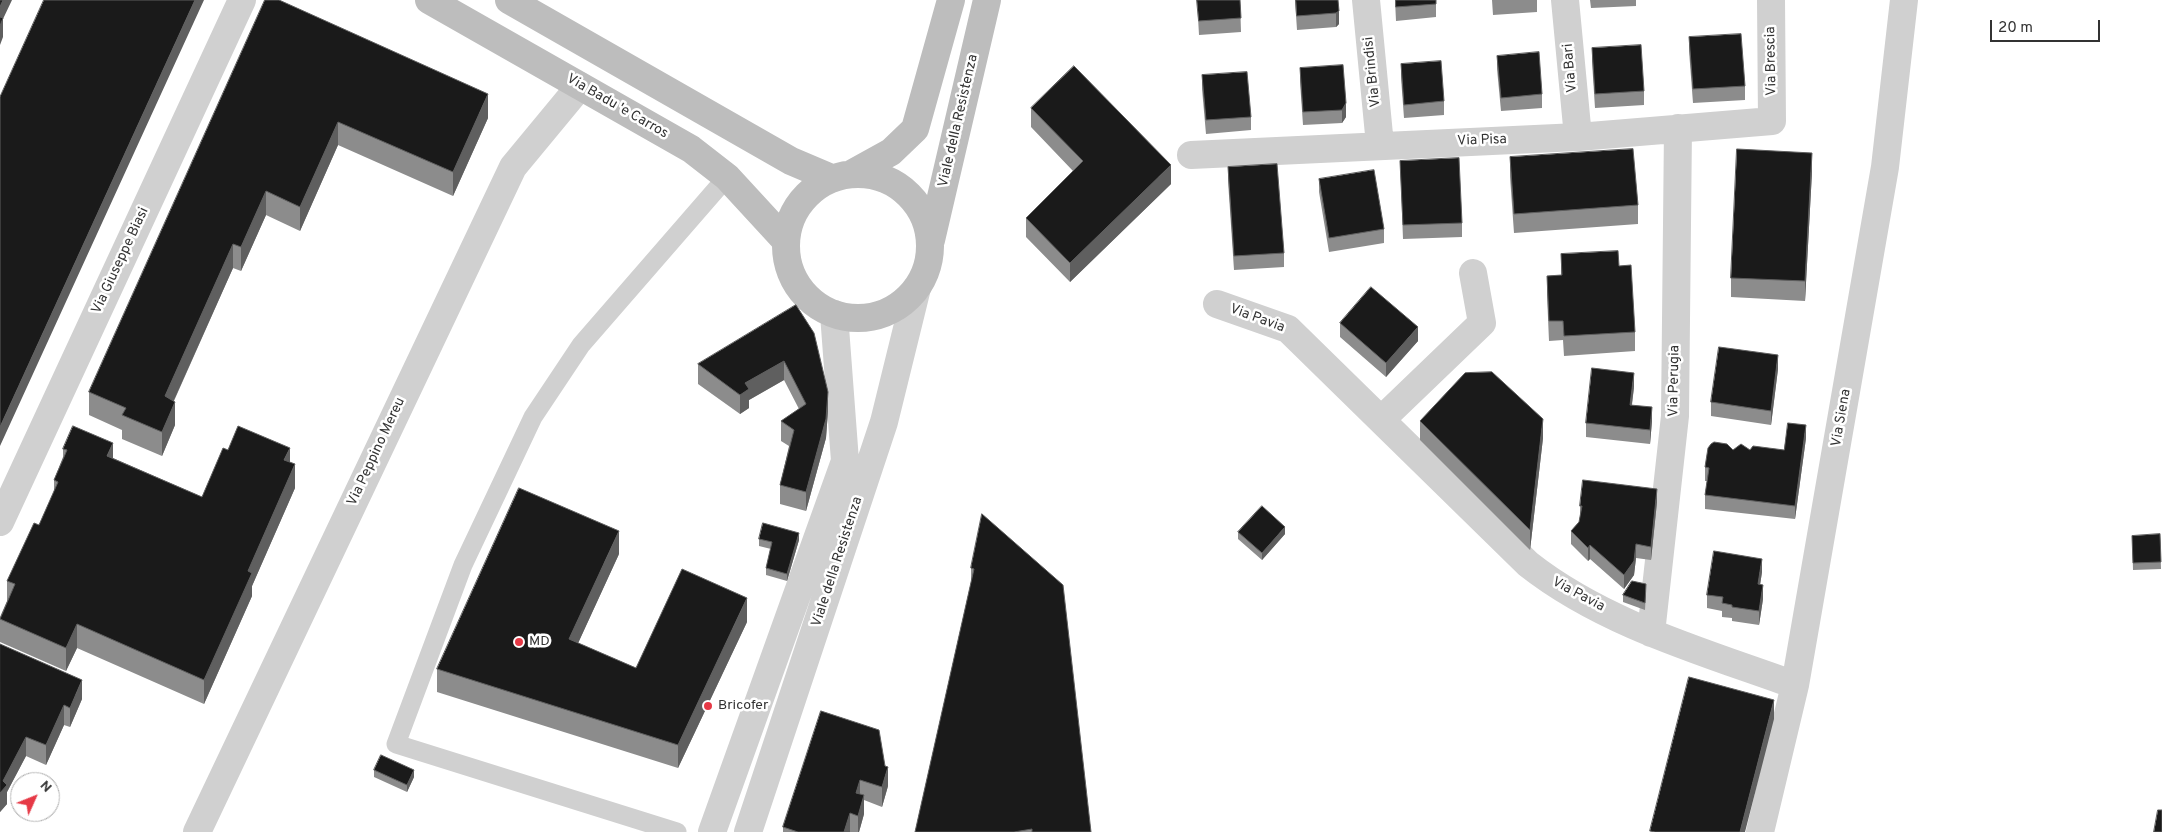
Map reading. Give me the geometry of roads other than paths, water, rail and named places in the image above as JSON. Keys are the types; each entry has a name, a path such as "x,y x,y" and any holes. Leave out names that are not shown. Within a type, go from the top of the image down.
{"main road":[{"name":"Via Badu 'e Carros","path":"429,0 691,149 726,177 785,240"},
{"path":"509,0 790,161 842,176 876,176 897,184 914,200 926,220 931,242 928,267 918,288 901,305 880,316 856,319 834,314 812,303 796,286 787,264 785,240 790,221 799,203 813,188 842,176 891,152 915,129 951,0"},
{"name":"Viale della Resistenza","path":"931,242 987,0"}],"street":[{"name":"Via Giuseppe Biasi","path":"0,522 242,0"},
{"name":"Via Brindisi","path":"1366,0 1380,145"},
{"name":"Via Bari","path":"1565,0 1578,136"},
{"name":"Via Brescia","path":"1771,0 1772,121"},
{"name":"Via Siena","path":"1760,832 1795,685 1885,167 1904,0"},
{"name":"Via Peppino Mereu","path":"197,832 513,167 580,86"},
{"name":"Via Pisa","path":"1191,155 1578,136 1772,121"},
{"name":"Via Perugia","path":"1651,633 1675,416 1678,128"},
{"path":"1381,420 1482,323 1473,273"},
{"name":"Viale della Resistenza","path":"748,832 884,422 918,288"},
{"name":"Via Pavia","path":"1217,304 1288,329 1528,564 1549,581 1651,633 1795,685"},
{"name":"Viale della Resistenza","path":"712,832 845,462 834,314"}],"lane":[{"path":"677,832 396,744 463,565 534,417 580,345 726,177"}],"place":[{"name":"MD","path":"519,642"},
{"name":"Bricofer","path":"708,706"}]}
